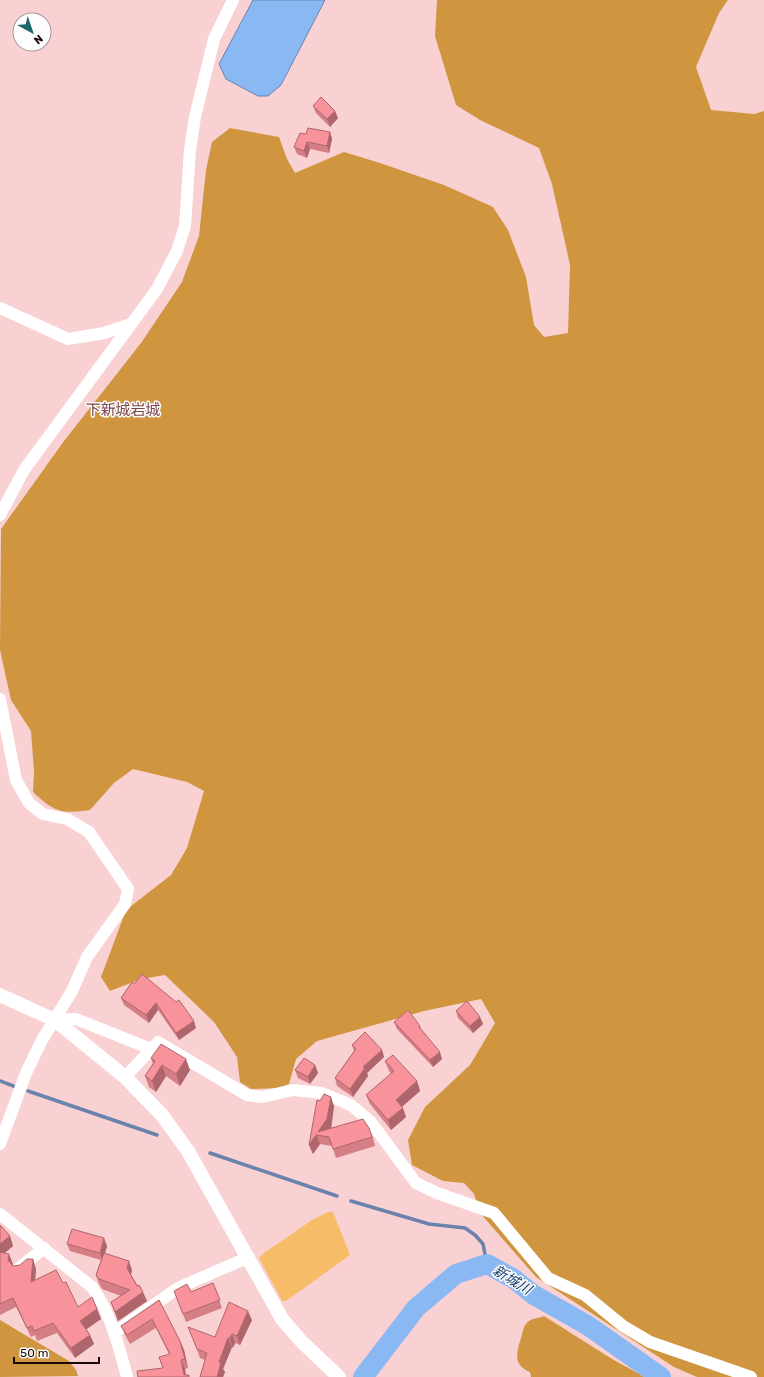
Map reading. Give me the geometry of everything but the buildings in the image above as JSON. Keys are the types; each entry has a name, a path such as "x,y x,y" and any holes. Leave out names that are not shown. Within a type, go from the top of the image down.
{"street":[{"path":"0,515 24,470 157,289 177,252 184,226 190,150 196,117 214,39 233,0"},
{"path":"0,308 68,339 104,333 131,324"},
{"path":"0,699 16,780 28,803 43,814 67,819 89,832 128,889 125,904 87,957 72,991 42,1040 26,1073 0,1144"},
{"path":"0,995 55,1020 125,1077 162,1115 188,1151 249,1257 269,1298 282,1319 302,1342 336,1375"},
{"path":"55,1020 76,1019 151,1049"},
{"path":"125,1077 158,1042 247,1095 262,1097 293,1090 322,1093 351,1105 371,1122 416,1183 438,1193 494,1213 548,1278 585,1295 623,1326 650,1342 751,1377"},
{"path":"0,1214 92,1287 101,1299 114,1333 126,1377"},
{"path":"19,1268 44,1248"},
{"path":"114,1333 178,1288 249,1257"}],"shaded area":[{"path":"437,0 728,0 719,13 696,67 711,110 754,114 764,111 764,1377 697,1377 674,1367 536,1277 480,1213 474,1194 464,1183 443,1181 412,1165 408,1140 425,1107 470,1065 495,1023 481,999 424,1011 317,1041 296,1059 289,1084 279,1088 251,1089 240,1082 237,1057 214,1022 165,975 141,979 110,991 101,977 126,910 171,875 187,848 204,791 187,782 133,769 114,783 90,810 72,812 53,808 33,792 34,772 31,731 11,700 0,650 1,529 64,441 141,343 182,282 199,236 206,170 212,142 230,128 279,137 287,159 295,173 344,152 444,185 493,207 508,230 526,277 534,325 544,337 568,333 570,265 552,184 539,148 480,120 456,105 435,36"},
{"path":"328,1212 333,1212 350,1255 286,1301 282,1301 259,1258 312,1220"},
{"path":"544,1316 612,1359 645,1377 531,1377 530,1372 518,1362 518,1349 526,1324 531,1320"},
{"path":"0,1320 69,1361 76,1370 78,1376 0,1377"}],"water":[{"path":"253,0 325,0 281,85 268,96 258,96 226,79 219,64"}],"waterway":[{"path":"0,1081 16,1087"},
{"path":"28,1091 157,1135"},
{"path":"210,1153 337,1196"},
{"path":"351,1201 429,1224 465,1228 475,1235 483,1244 487,1264"},
{"name":"新城川","path":"363,1377 416,1308 456,1274 487,1264 514,1279 534,1295 587,1325 661,1377"}],"district":[{"name":"下新城岩城","path":"123,410"}]}
